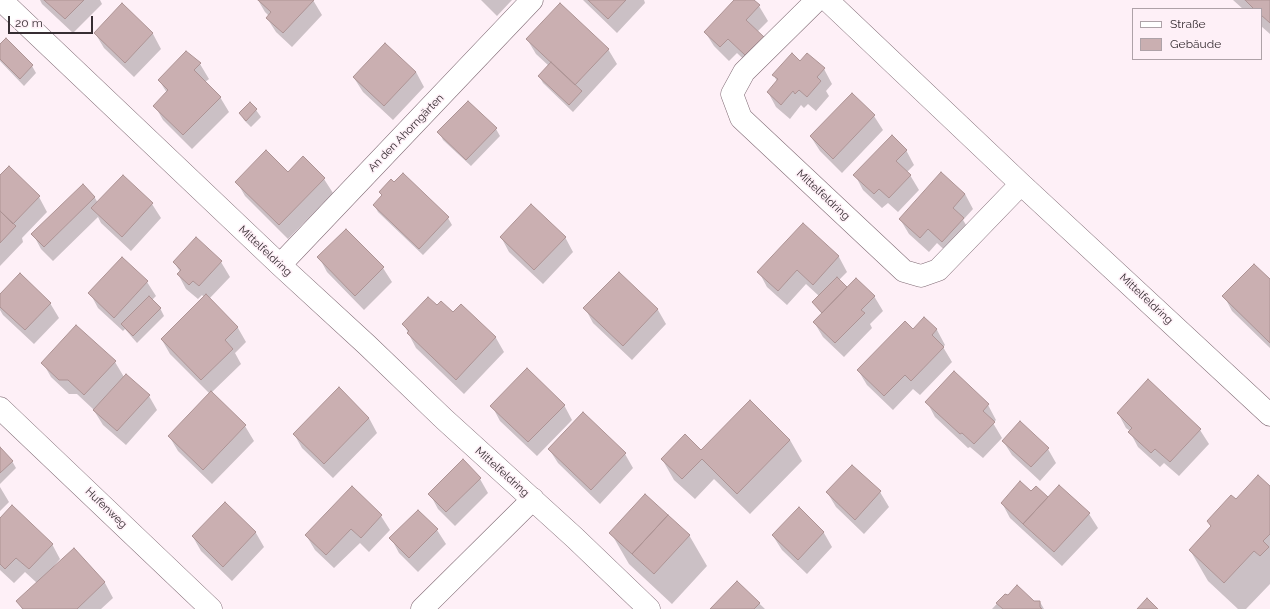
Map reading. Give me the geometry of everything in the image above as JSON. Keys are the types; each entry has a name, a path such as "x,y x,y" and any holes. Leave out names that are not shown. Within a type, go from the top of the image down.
{"street":[{"name":"Mittelfeldring","path":"2,0 280,265 367,345 444,419 533,499 649,609"},
{"name":"An den Ahorngärten","path":"280,265 532,0"},
{"name":"Mittelfeldring","path":"817,0 744,72 732,94 741,118 904,271 921,276 938,270 1021,184"},
{"name":"Mittelfeldring","path":"827,0 1021,184 1270,415"},
{"name":"Hufenweg","path":"0,408 211,609"},
{"name":"Mittelfeldring","path":"422,609 533,499"}],"building":[{"path":"44,0 84,0 65,19"},
{"path":"258,0 314,0 283,33 266,18 271,12"},
{"path":"588,0 626,0 608,19"},
{"path":"734,0 754,0 760,5 746,20 764,37 746,56 728,39 720,47 704,32"},
{"path":"1245,0 1270,0 1270,23 1262,16 1262,8 1253,8"},
{"path":"122,3 153,33 125,63 94,33"},
{"path":"560,3 609,49 575,85 526,39"},
{"path":"6,38 33,65 20,79 0,59 0,44"},
{"path":"385,43 416,72 384,106 353,77"},
{"path":"186,51 201,63 194,70 221,97 183,135 153,106 168,90 158,80"},
{"path":"792,53 800,61 807,53 825,68 817,77 821,81 807,97 799,90 795,94 793,91 781,105 767,92 778,79 772,75"},
{"path":"551,62 582,91 569,105 538,76"},
{"path":"852,93 875,115 833,159 810,136"},
{"path":"468,101 497,128 466,160 437,132"},
{"path":"250,102 257,109 246,121 239,113"},
{"path":"892,135 907,150 896,161 911,175 889,198 879,189 874,194 853,175"},
{"path":"266,150 288,172 303,156 325,178 279,225 235,182"},
{"path":"9,166 40,196 13,224 0,211 0,175"},
{"path":"941,172 965,194 953,208 964,218 942,242 928,229 920,238 899,219"},
{"path":"403,173 449,217 419,249 373,205 382,195 379,192 391,179 394,182"},
{"path":"123,175 153,203 122,237 91,208"},
{"path":"83,184 95,197 44,247 31,234"},
{"path":"531,204 566,237 534,270 500,237"},
{"path":"0,211 16,226 0,243"},
{"path":"803,223 839,256 813,285 797,270 778,291 757,272"},
{"path":"346,229 384,267 355,296 317,257"},
{"path":"196,237 222,261 199,286 193,281 189,285 177,274 181,270 173,262"},
{"path":"122,257 148,281 114,318 88,293"},
{"path":"1254,264 1270,279 1270,343 1222,296"},
{"path":"619,272 658,309 623,346 583,308"},
{"path":"20,273 51,303 25,330 0,307 0,294"},
{"path":"837,277 847,287 822,313 812,302"},
{"path":"856,278 875,296 861,310 865,313 835,343 813,322"},
{"path":"206,294 238,327 225,340 233,349 201,380 161,339"},
{"path":"149,296 161,308 133,336 121,324"},
{"path":"428,297 437,305 441,301 453,312 461,304 496,337 456,380 407,333 409,331 402,324"},
{"path":"924,317 937,329 932,335 944,347 911,381 905,375 884,396 857,370 905,321 913,329"},
{"path":"76,325 116,361 84,395 68,380 59,380 41,363"},
{"path":"527,368 565,405 528,442 490,406"},
{"path":"954,371 989,404 983,411 995,422 974,444 962,433 960,434 925,402"},
{"path":"126,374 150,395 117,431 93,410"},
{"path":"1148,379 1201,429 1170,462 1155,449 1151,453 1128,432 1132,428 1117,413"},
{"path":"339,387 369,418 324,464 293,434"},
{"path":"211,391 246,425 203,470 168,436"},
{"path":"750,400 790,440 737,494 702,459 682,479 661,459 685,434 701,450"},
{"path":"583,412 626,453 591,490 548,449"},
{"path":"1020,421 1049,448 1031,467 1002,441"},
{"path":"0,447 13,461 0,473"},
{"path":"463,459 481,478 446,512 428,494"},
{"path":"852,465 881,491 855,520 826,492"},
{"path":"1258,475 1270,486 1270,534 1263,541 1269,547 1260,556 1254,551 1224,583 1189,550 1211,526 1207,521 1231,495 1236,499"},
{"path":"1020,481 1031,491 1036,486 1048,497 1023,524 1001,503"},
{"path":"1059,485 1090,513 1054,552 1023,524"},
{"path":"352,486 382,515 361,538 351,529 326,555 305,535"},
{"path":"645,494 668,515 632,554 609,533"},
{"path":"225,502 256,532 223,567 192,536"},
{"path":"12,505 53,544 29,569 16,558 5,569 0,564 0,518"},
{"path":"799,507 824,532 798,560 772,535"},
{"path":"418,510 438,529 409,558 389,538"},
{"path":"668,515 690,535 654,574 632,554"},
{"path":"74,548 105,582 77,609 23,609 16,601"},
{"path":"737,581 760,603 754,609 710,609"},
{"path":"1017,585 1034,601 1040,601 1040,607 1042,609 1003,609 996,603 1005,594 1008,595"},
{"path":"1147,598 1158,609 1137,609"}]}
